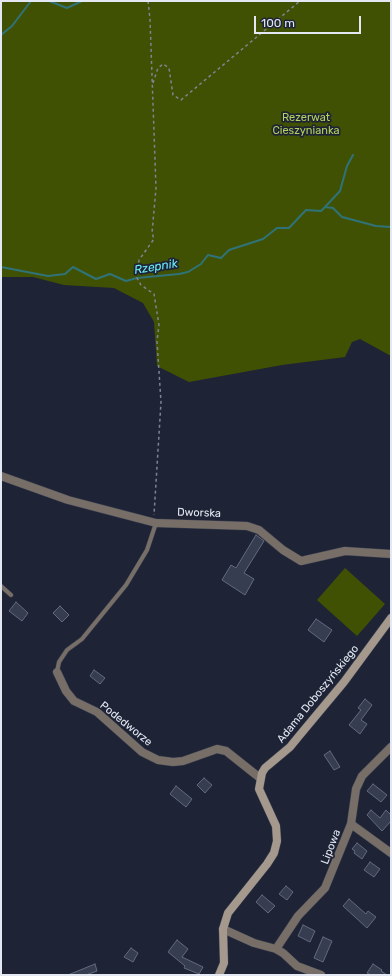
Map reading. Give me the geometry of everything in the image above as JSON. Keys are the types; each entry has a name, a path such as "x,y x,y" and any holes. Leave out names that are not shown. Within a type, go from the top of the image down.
{"street":[{"name":"Dworska","path":"1,476 68,500 155,522 247,526 259,530 283,550 301,561 345,551 391,554"},
{"name":"Adama Doboszyńskiego","path":"260,778 265,768 290,747 344,682 391,618"},
{"name":"Podedworze","path":"57,672 66,692 74,701 97,712 142,752 158,760 173,762 183,761 217,750 226,751 260,778"},
{"name":"Lipowa","path":"276,949 298,916 326,888 351,824 356,790 362,776 391,747"},
{"path":"219,975 224,963 225,920 232,906 268,864 274,853 277,841 276,826 259,789 260,778"},
{"path":"351,824 391,853"},
{"path":"224,929 249,941 276,949 283,953 297,966 321,975"}],"lane":[{"path":"57,672 59,662 67,650 82,639 126,585 147,550 155,522"},
{"path":"1,586 12,595"}],"path":[{"path":"148,1 150,19 156,188 152,233 154,239 139,260 136,278 141,285 154,294 159,325 157,341 161,402 155,522"},
{"path":"152,84 158,68 163,64 169,68 173,96 181,100 300,1"}],"green space":[{"name":"Rezerwat Cieszynianka","path":"1,1 391,1 391,356 360,339 352,342 345,357 282,365 189,382 157,366 154,322 143,303 114,288 64,285 33,277 1,277"},
{"path":"345,568 385,604 357,636 317,600"}],"building":[{"path":"256,535 264,541 244,573 254,579 245,595 222,580 231,565 236,568"},
{"path":"16,602 28,613 22,621 9,611"},
{"path":"60,606 69,615 62,622 53,613"},
{"path":"316,619 332,630 324,642 308,630"},
{"path":"94,670 105,678 100,684 90,676"},
{"path":"365,699 372,705 361,720 367,724 360,734 349,725 361,710 358,708"},
{"path":"330,751 340,767 334,770 324,755"},
{"path":"204,778 212,785 205,793 197,785"},
{"path":"373,784 387,795 381,802 367,791"},
{"path":"176,786 192,799 186,807 170,794"},
{"path":"371,810 380,818 386,810 391,815 391,821 382,831 367,815"},
{"path":"357,843 367,851 362,859 354,853 355,851 352,849"},
{"path":"370,862 380,869 374,877 364,870"},
{"path":"286,886 293,892 287,900 279,894"},
{"path":"262,895 275,906 268,913 256,902"},
{"path":"349,899 366,914 368,911 376,917 367,928 343,906"},
{"path":"303,925 315,931 310,942 298,936"},
{"path":"323,937 332,941 323,962 314,958"},
{"path":"177,940 188,949 182,957 203,967 199,974 184,968 185,966 168,952"},
{"path":"131,948 138,953 133,962 124,957"},
{"path":"95,964 97,971 86,975 68,975"},
{"path":"373,964 387,975 371,975 367,973"}],"waterway":[{"path":"1,35 12,26 31,1"},
{"path":"49,1 67,8 82,1"},
{"path":"325,207 340,191 347,166 353,155"},
{"name":"Rzepnik","path":"1,267 48,276 65,274 73,267 96,279 110,274 126,281 137,278 188,272 201,264 208,255 221,258 229,250 263,239 277,228 289,228 306,210 321,211 325,207 333,208 342,217 376,226 391,227"}]}
